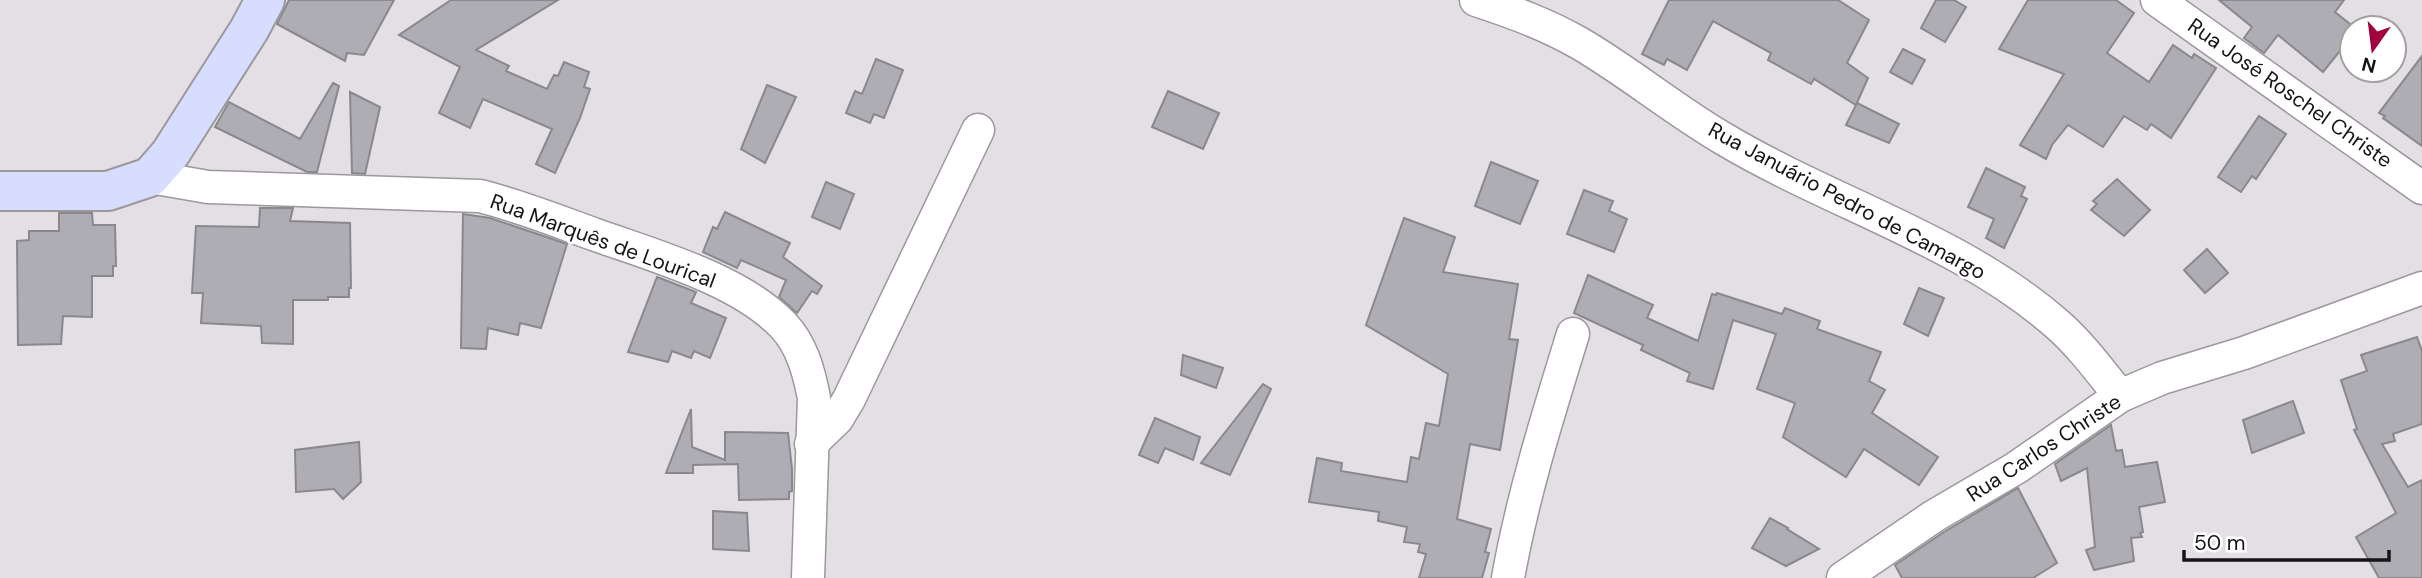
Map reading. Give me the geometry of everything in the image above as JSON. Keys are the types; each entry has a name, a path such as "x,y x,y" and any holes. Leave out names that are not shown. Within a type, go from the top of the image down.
{"main road":[{"path":"0,191 108,191 150,177 170,154 249,30 265,0"}],"street":[{"name":"Rua Januário Pedro de Camargo","path":"1476,0 1538,21 1577,41 1725,140 1788,174 1956,256 1994,278 2058,325 2081,348 2120,396"},
{"name":"Rua José Roschel Christe","path":"2157,0 2422,188"},
{"path":"811,444 837,419 849,399 978,130"},
{"name":"Rua Marquês de Lourical","path":"150,177 208,187 480,196 516,205 742,293 785,326 809,371 814,398 808,578"},
{"name":"Rua Carlos Christe","path":"1843,578 1934,516 2017,468 2120,396 2162,378 2244,353 2420,289"},
{"path":"1508,578 1534,460 1573,334"}],"building":[{"path":"289,0 394,0 364,55 347,53 345,61 277,24"},
{"path":"451,0 558,0 476,50 509,66 506,71 547,89 554,75 558,76 564,62 589,72 584,87 590,89 555,173 536,164 552,129 483,99 470,128 439,113 460,67 399,35"},
{"path":"1669,0 1838,0 1869,20 1847,63 1868,78 1856,105 1814,79 1811,84 1768,60 1771,53 1713,21 1687,70 1667,59 1664,65 1642,54"},
{"path":"1936,0 1954,0 1966,7 1945,42 1921,28"},
{"path":"2028,0 2116,0 2134,13 2107,53 2149,82 2173,45 2192,58 2194,54 2216,68 2171,138 2151,124 2147,130 2124,116 2103,147 2068,125 2052,145 2046,159 2020,145 2064,74 1999,49"},
{"path":"2219,0 2344,0 2335,12 2338,14 2338,53 2323,72 2278,35 2264,53 2244,38 2252,27"},
{"path":"1903,49 1925,60 1912,84 1890,72"},
{"path":"2422,56 2422,146 2379,113 2401,84 2408,84 2408,75"},
{"path":"876,59 903,70 884,118 874,114 870,123 846,113 855,91 862,94"},
{"path":"333,83 339,86 317,172 307,172 215,127 229,102 300,139"},
{"path":"767,85 796,97 765,163 741,149"},
{"path":"1168,91 1219,113 1203,149 1152,127"},
{"path":"350,92 380,107 365,174 352,173"},
{"path":"1857,103 1899,124 1889,143 1846,125"},
{"path":"2259,116 2286,134 2256,179 2252,176 2241,192 2218,177"},
{"path":"1491,162 1538,181 1520,224 1475,206"},
{"path":"1986,168 2025,187 2021,196 2027,199 2004,248 1986,238 1994,219 1968,207"},
{"path":"2117,179 2150,210 2124,236 2091,210 2097,204 2093,201"},
{"path":"826,182 854,194 840,229 812,217"},
{"path":"1584,190 1613,201 1609,211 1627,219 1614,252 1567,234"},
{"path":"260,208 293,208 290,221 350,223 349,297 293,300 293,344 262,343 261,326 201,323 203,293 192,293 196,226 259,227"},
{"path":"725,212 790,243 783,257 822,286 817,294 812,291 797,313 779,297 786,280 741,260 737,268 703,252 713,227 717,229"},
{"path":"59,213 92,213 93,225 115,225 116,266 113,266 113,276 92,276 92,317 63,316 61,344 18,345 17,241 29,240 29,231 59,231"},
{"path":"463,214 490,218 567,244 541,328 520,323 518,335 488,328 486,349 461,348"},
{"path":"1404,218 1455,237 1443,272 1518,284 1509,339 1518,340 1500,450 1470,444 1457,519 1491,529 1485,552 1489,553 1482,578 1419,578 1426,554 1418,552 1420,544 1404,542 1407,527 1378,521 1379,512 1309,502 1317,458 1342,463 1341,471 1407,482 1411,457 1419,459 1426,423 1439,426 1448,374 1366,325"},
{"path":"2207,249 2228,273 2205,293 2184,270"},
{"path":"1588,275 1653,305 1647,318 1698,341 1712,294 1717,293 1782,314 1785,308 1820,321 1817,329 1881,352 1869,381 1885,390 1872,413 1938,457 1919,485 1864,449 1846,477 1783,437 1795,403 1757,389 1776,334 1733,320 1713,389 1687,381 1690,373 1641,350 1643,345 1574,313"},
{"path":"657,277 696,292 691,303 726,318 710,358 694,351 691,358 672,351 668,362 628,352"},
{"path":"1919,288 1944,298 1928,336 1904,324"},
{"path":"2417,337 2422,351 2422,424 2393,434 2395,441 2382,444 2408,487 2422,480 2422,578 2379,578 2356,537 2396,513 2354,430 2357,429 2341,380 2367,371 2361,355"},
{"path":"1183,355 1223,368 1216,388 1181,375"},
{"path":"1263,384 1271,389 1230,475 1201,463"},
{"path":"2293,401 2304,433 2252,453 2243,420"},
{"path":"691,409 692,447 725,460 725,432 788,433 792,469 792,491 789,492 789,499 739,500 738,464 693,465 693,473 666,473"},
{"path":"1155,418 1200,437 1193,460 1165,448 1158,463 1139,455"},
{"path":"2111,425 2116,451 2122,450 2125,467 2157,462 2165,502 2139,507 2143,532 2140,533 2142,537 2131,538 2134,561 2094,570 2086,550 2095,547 2087,468 2061,481 2055,464"},
{"path":"359,442 361,482 343,499 334,489 296,492 295,450"},
{"path":"2018,488 2057,563 2033,578 1902,578 1895,565"},
{"path":"713,511 747,513 749,551 713,549"},
{"path":"1770,518 1819,549 1786,566 1752,548"}]}
